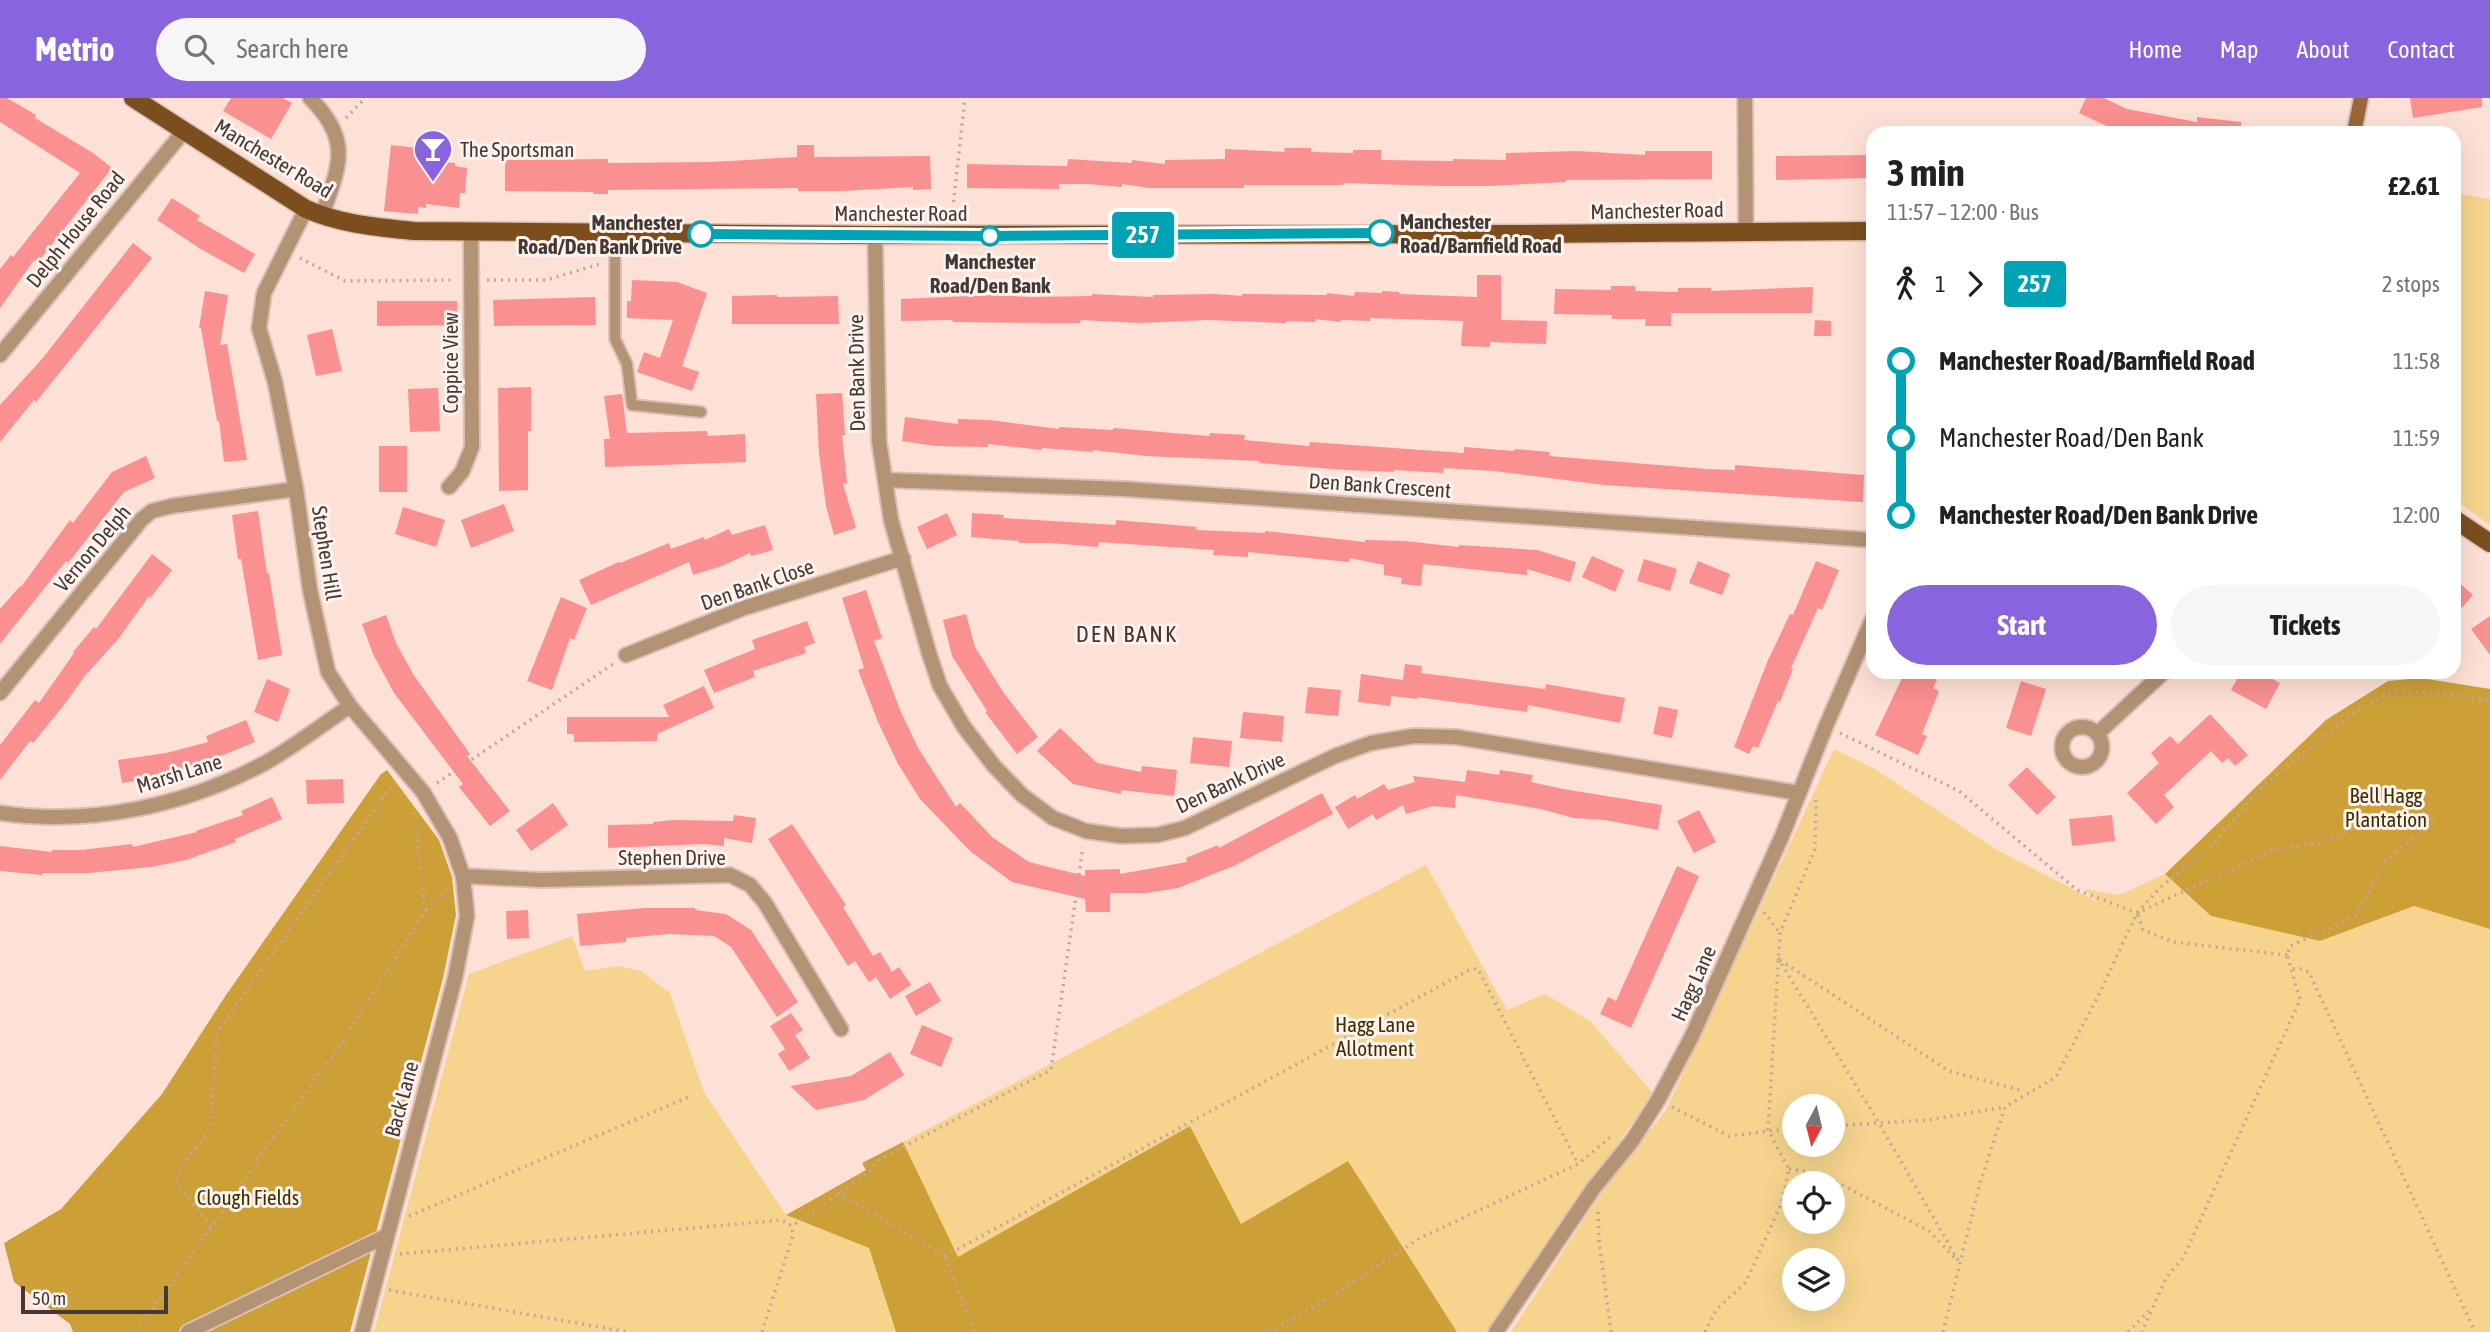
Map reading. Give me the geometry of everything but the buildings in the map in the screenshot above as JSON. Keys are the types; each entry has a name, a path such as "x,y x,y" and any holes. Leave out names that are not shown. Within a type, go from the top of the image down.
{"main road":[{"name":"Manchester Road","path":"133,98 314,212 362,226 414,231 875,236 1866,231"},
{"path":"2461,524 2490,543"}],"street":[{"path":"310,98 335,129"},
{"path":"1745,98 1746,232"},
{"path":"2355,126 2361,98"},
{"name":"Stephen Hill","path":"335,129 339,146 338,163 314,212 285,251 264,293 259,328 275,382 296,489 310,590 328,672 350,706 423,792 450,838 463,876"},
{"name":"Delph House Road","path":"0,355 184,131"},
{"name":"Coppice View","path":"449,487 462,472 472,447 471,232"},
{"name":"Den Bank Drive","path":"875,236 879,441 891,520 929,653 940,686 964,727 994,766 1022,795 1053,818 1086,831 1121,836 1157,835 1185,828 1335,756 1371,743 1414,736 1456,737 1798,796"},
{"name":"Den Bank Crescent","path":"885,480 1124,489 1866,540"},
{"name":"Vernon Delph","path":"0,693 142,519 152,511 296,489"},
{"name":"Den Bank Close","path":"626,655 744,608 903,558"},
{"name":"Hagg Lane","path":"1496,1332 1593,1189 1632,1141 1658,1100 1692,1036 1866,635"},
{"path":"2098,733 2156,679"},
{"name":"Marsh Lane","path":"0,813 61,818 164,804 222,784 267,762 350,706"},
{"name":"Stephen Drive","path":"463,876 541,880 730,875 750,885 765,903 841,1029"},
{"name":"Back Lane","path":"362,1332 462,949 467,916 463,876"},
{"path":"188,1332 388,1230"}],"lane":[{"path":"615,233 615,339 626,364 632,405 701,412"}],"path":[{"path":"335,129 365,98"},
{"path":"950,235 965,98"},
{"path":"285,251 345,281 547,280 615,260"},
{"path":"423,792 626,655"},
{"path":"1845,1125 1927,1120 2005,1108 2056,1077 2137,913 2160,888 2212,845 2262,787 2349,716 2391,691 2444,694 2490,701"},
{"path":"1826,726 1959,791 2077,890 2137,913 2273,850 2318,843 2408,807 2433,816 2425,830 2385,860 2357,915 2290,946 2287,955 2300,1000 2183,1258 2166,1278 2142,1332"},
{"path":"407,773 425,911"},
{"path":"211,1227 174,1178 209,1128 217,1032 407,773"},
{"path":"1705,1332 1716,1310 1746,1282 1780,1204 1789,1169 1768,1130 1780,933 1815,849 1816,800 1809,796 1805,804 1798,796"},
{"path":"792,1226 867,1174 880,1159 1051,1070 1086,831"},
{"path":"136,1332 236,1196 260,1157 337,1050 425,911 463,876"},
{"path":"1751,905 1765,912 1780,933"},
{"path":"2137,913 2143,930 2173,942 2287,955"},
{"path":"1778,958 1949,1071 2024,1091"},
{"path":"1778,958 1879,1123 1960,1263"},
{"path":"944,1256 1471,969 1478,970 1578,1164"},
{"path":"2293,969 2309,972 2475,1332"},
{"path":"388,1230 691,1096"},
{"path":"1658,1100 1729,1136 1782,1129"},
{"path":"1943,1332 1980,1183 2005,1108"},
{"path":"1269,1332 1322,1302 1420,1238 1578,1164 1615,1133"},
{"path":"1789,1169 1822,1174 1929,1231 1960,1263"},
{"path":"1593,1189 1598,1198 1599,1241 1611,1332"},
{"path":"838,1193 944,1256 974,1332"},
{"path":"381,1256 782,1220 792,1226"},
{"path":"762,1332 793,1235 792,1226"},
{"path":"373,1287 628,1332"},
{"path":"2128,1332 2155,1304"}],"green space":[{"path":"2461,194 2490,199 2490,525 2461,504"},
{"name":"Bell Hagg Plantation","path":"2427,679 2490,689 2490,929 2414,906 2320,941 2211,916 2165,874 2326,720 2388,681"},
{"path":"1834,749 1873,768 1999,851 2098,902 2084,889 2119,895 2165,874 2211,916 2320,941 2414,906 2490,929 2490,1332 1511,1332 1600,1194 1666,1110"},
{"name":"Clough Fields","path":"387,770 439,840 452,877 456,915 443,978 350,1332 73,1332 70,1324 14,1282 4,1243 61,1209 162,1094 226,995 381,774"},
{"name":"Hagg Lane Allotment","path":"1426,865 1507,1010 1545,994 1590,1021 1653,1093 1486,1332 1457,1332 1348,1161 1241,1224 1190,1126 958,1258 903,1142"},
{"path":"572,936 585,971 618,966 641,971 670,993 704,1092 786,1215 869,1248 896,1332 374,1332 469,974"},
{"path":"1190,1126 1241,1224 1348,1161 1457,1332 896,1332 869,1248 786,1215 866,1170 862,1163 903,1142 958,1257"}],"bus line":[{"name":"257","path":"701,234 990,236 1381,233"}],"place":[{"name":"The Sportsman","path":"433,183"},
{"name":"Manchester Road/Barnfield Road","path":"1381,233"},
{"name":"Manchester Road/Den Bank Drive","path":"701,234"},
{"name":"Manchester Road/Den Bank","path":"990,236"}],"district":[{"name":"DEN BANK","path":"1127,634"}]}
